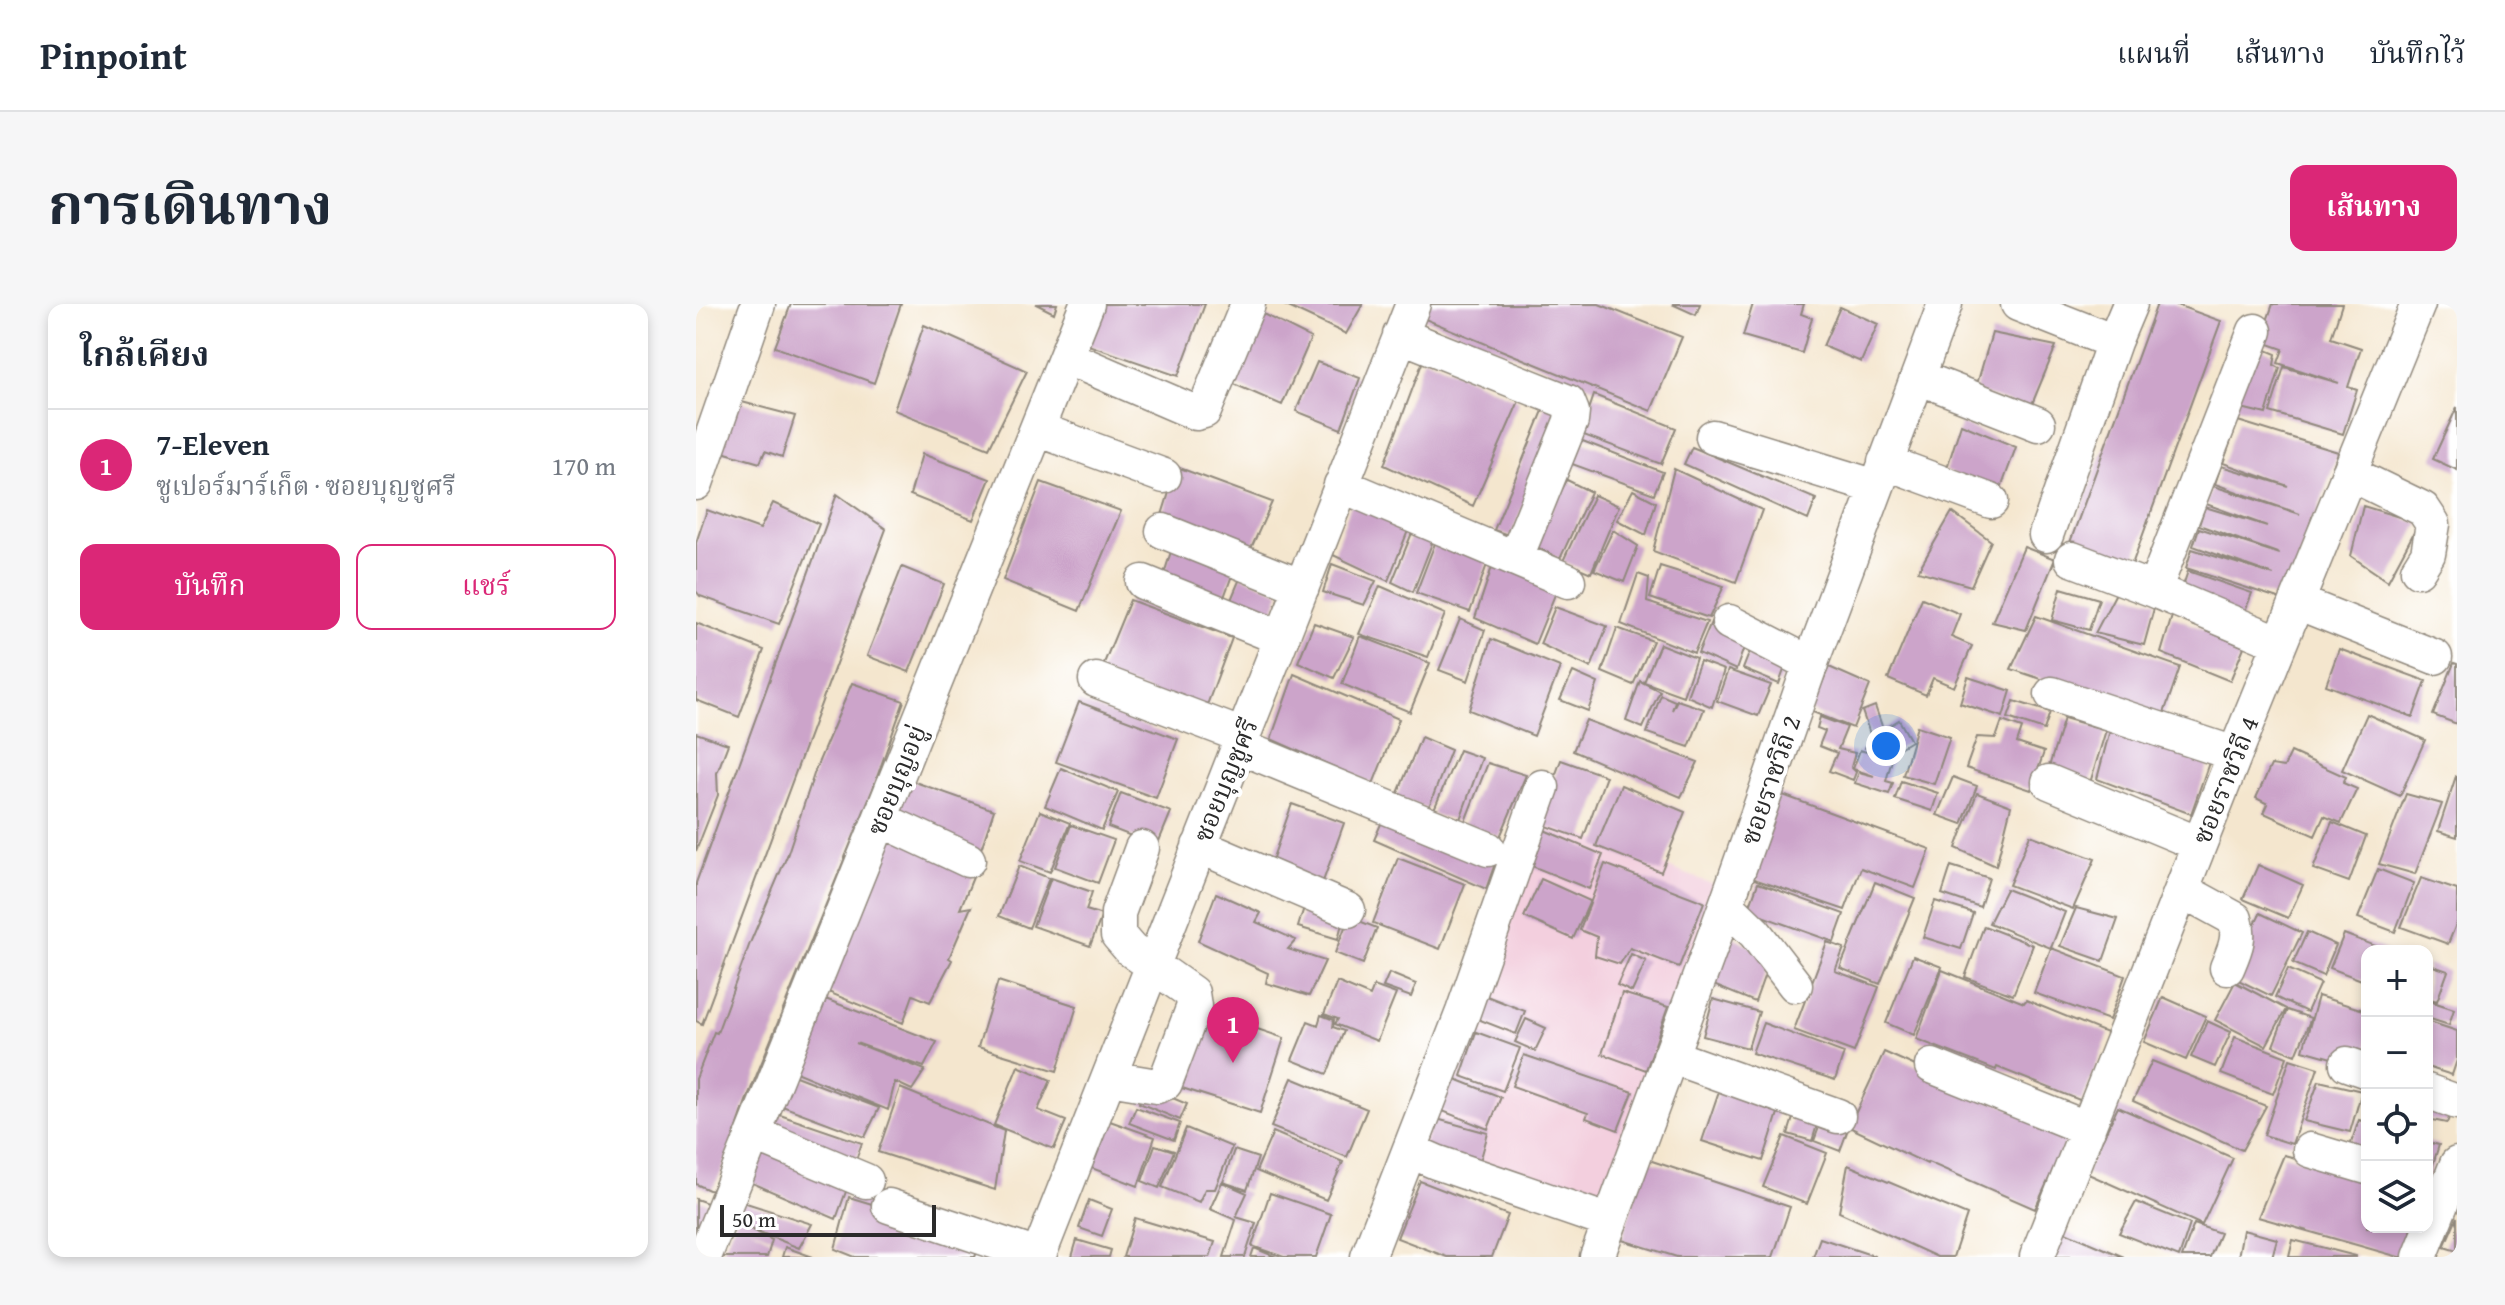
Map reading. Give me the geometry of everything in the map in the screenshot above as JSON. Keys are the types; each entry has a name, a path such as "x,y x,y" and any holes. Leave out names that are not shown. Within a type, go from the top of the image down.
{"street":[{"path":"696,483 758,304"},
{"name":"ซอยบุญอยู่","path":"704,1257 1087,304"},
{"path":"1066,357 1196,413 1204,411 1248,304"},
{"name":"ซอยราชวิถี 2","path":"1597,1257 1945,304"},
{"path":"2018,304 2114,342"},
{"path":"2046,535 2130,304"},
{"name":"ซอยราชวิถี 4","path":"2037,1257 2199,844 2418,304"},
{"path":"1406,319 1568,402 1571,421 1516,557"},
{"name":"ซอยบุญชูศรี","path":"1038,1256 1406,319"},
{"path":"2154,590 2255,331"},
{"path":"1918,377 2038,424"},
{"path":"1037,429 1164,476"},
{"path":"1713,437 1991,501"},
{"path":"2349,473 2423,509 2433,524 2428,554 2418,570"},
{"path":"1341,485 1568,581"},
{"path":"1163,531 1302,587"},
{"path":"2072,559 2280,643"},
{"path":"1143,582 1281,638"},
{"path":"2297,602 2435,657"},
{"path":"1729,622 1811,664"},
{"path":"1096,680 1488,849"},
{"path":"2052,694 2235,754"},
{"path":"2049,782 2199,844"},
{"path":"1368,1257 1463,1012 1542,787"},
{"path":"880,819 968,860"},
{"path":"1199,846 1348,910"},
{"path":"1109,1078 1157,1086 1165,1083 1194,1006 1192,993 1131,950 1118,935 1118,913 1142,848"},
{"path":"2182,890 2235,919 2239,932 2227,968"},
{"path":"1726,905 1762,942 1795,985"},
{"path":"1670,1056 1838,1116"},
{"path":"1932,1066 2088,1129"},
{"path":"2433,1093 2457,1102"},
{"path":"754,1134 866,1181"},
{"path":"2310,1150 2361,1165"},
{"path":"1411,1151 1610,1222"},
{"path":"2420,1257 2444,1180"},
{"path":"889,1206 1038,1256"}],"shaded area":[{"path":"1546,821 1723,888 1599,1211 1422,1144"}],"building":[{"path":"791,304 901,304 874,383 775,347"},
{"path":"1036,304 1057,304 1054,313"},
{"path":"1103,304 1205,304 1178,376 1088,345"},
{"path":"1282,304 1363,304 1346,334"},
{"path":"1425,304 1599,304 1682,337 1651,411 1420,317"},
{"path":"1672,304 1700,304 1696,315"},
{"path":"1753,304 1804,304 1801,314 1812,318 1802,353 1743,336"},
{"path":"2157,304 2174,304 2221,321 2130,570 2068,548"},
{"path":"2273,304 2342,304 2331,338 2361,348 2348,387 2357,390 2343,434 2270,412 2284,367 2339,383 2278,363 2283,349 2260,341"},
{"path":"1840,307 1878,324 1861,362 1823,346"},
{"path":"1257,311 1311,338 1282,405 1227,381"},
{"path":"924,325 1027,371 989,448 894,410"},
{"path":"1992,333 2056,346 2030,409 1975,391"},
{"path":"2254,345 2276,354 2274,365 2280,368 2266,414 2229,405"},
{"path":"1424,358 1519,401 1473,506 1384,465"},
{"path":"1317,362 1360,378 1341,429 1296,411"},
{"path":"1594,395 1676,428 1661,464 1581,434"},
{"path":"738,401 795,416 782,457 765,451 760,463 719,451"},
{"path":"1547,401 1562,408 1511,536 1494,530"},
{"path":"2457,407 2457,470 2433,459"},
{"path":"2238,421 2338,452 2315,518 2312,517 2287,601 2186,568 2192,549 2274,575 2193,546 2199,528 2280,554 2199,525 2205,507 2267,526 2206,504 2213,486 2300,514 2215,484 2221,466 2288,486 2223,463"},
{"path":"1961,424 2016,447 1999,494 1946,471"},
{"path":"1580,440 1663,472 1654,494 1572,464"},
{"path":"1692,447 1816,499 1808,520 1684,464"},
{"path":"922,454 990,479 973,520 910,495"},
{"path":"1177,467 1272,502 1249,553 1162,515"},
{"path":"1674,469 1762,510 1736,582 1653,551"},
{"path":"1567,480 1591,492 1560,559 1533,545"},
{"path":"1041,482 1121,511 1079,611 1003,580"},
{"path":"1633,490 1656,502 1646,535 1617,520"},
{"path":"837,494 886,529 702,1024 696,1021 696,883"},
{"path":"1594,495 1619,506 1591,573 1563,561"},
{"path":"1353,499 1411,523 1388,581 1333,555"},
{"path":"773,503 819,524 779,624 700,596 696,591 696,543 707,510 760,529"},
{"path":"2363,506 2419,523 2388,581 2351,556"},
{"path":"1952,512 1991,541 1971,586 1918,571"},
{"path":"1416,523 1436,533 1413,592 1392,582"},
{"path":"1613,530 1638,546 1624,582 1594,570"},
{"path":"1439,533 1490,556 1470,612 1416,593"},
{"path":"1174,542 1235,567 1223,600 1164,574"},
{"path":"2024,547 2055,559 2026,630 1992,622"},
{"path":"1495,558 1558,587 1535,644 1475,618"},
{"path":"1332,564 1376,581 1364,605 1323,592"},
{"path":"1660,566 1724,586 1709,618 1650,598"},
{"path":"902,567 944,584 909,672 867,656"},
{"path":"2188,571 2252,593 2242,619 2179,598"},
{"path":"1638,574 1649,578 1647,602 1707,622 1694,653 1621,624"},
{"path":"1241,576 1280,592 1270,623 1228,607"},
{"path":"1380,586 1445,614 1428,657 1359,634"},
{"path":"2061,588 2099,599 2089,630 2052,620"},
{"path":"2117,591 2156,601 2144,645 2095,633"},
{"path":"1922,598 1960,614 1951,637 1972,646 1954,687 1933,678 1926,695 1888,679"},
{"path":"1130,600 1232,638 1204,713 1100,673"},
{"path":"1555,607 1607,626 1591,668 1540,644"},
{"path":"2036,616 2180,667 2162,719 2011,669"},
{"path":"2172,616 2244,647 2230,681 2161,653"},
{"path":"1460,619 1485,630 1468,681 1439,670"},
{"path":"1711,622 1747,639 1736,670 1698,653"},
{"path":"696,623 764,650 739,717 696,700"},
{"path":"1314,623 1354,637 1334,678 1298,662"},
{"path":"1617,628 1653,641 1633,685 1602,672"},
{"path":"1360,636 1430,663 1410,712 1342,684"},
{"path":"1756,636 1790,653 1779,684 1743,669"},
{"path":"1491,639 1560,667 1534,736 1469,710"},
{"path":"1660,644 1696,658 1683,696 1644,682"},
{"path":"2339,649 2426,681 2413,717 2326,685"},
{"path":"1700,661 1724,670 1712,707 1687,696"},
{"path":"2454,663 2457,664 2457,724 2433,715"},
{"path":"1829,667 1870,685 1853,728 1810,711"},
{"path":"1728,670 1771,685 1758,716 1717,701"},
{"path":"1573,672 1598,683 1588,711 1560,700"},
{"path":"1294,674 1399,719 1373,784 1271,739"},
{"path":"1968,677 2011,691 2003,717 1960,703"},
{"path":"1640,681 1660,691 1643,728 1626,721"},
{"path":"852,683 904,701 872,791 746,1101 723,1169 711,1191 696,1184 696,1079 787,856 816,768"},
{"path":"1661,695 1675,701 1672,710 1677,700 1704,709 1689,747 1647,733"},
{"path":"2014,701 2050,712 2044,730 2008,718"},
{"path":"1079,702 1178,739 1156,798 1056,762"},
{"path":"1875,706 1883,729 1870,734 1862,711"},
{"path":"2367,714 2425,740 2400,796 2342,770"},
{"path":"1820,717 1847,727 1838,749 1855,753 1851,767 1856,772 1853,780 1829,771 1837,753 1819,746 1825,731 1817,728"},
{"path":"2064,718 2106,730 2090,783 2048,770"},
{"path":"1586,720 1698,762 1681,797 1573,751"},
{"path":"1899,720 1911,741 1886,756 1865,748 1870,738"},
{"path":"2002,721 2022,728 2017,743 2044,752 2031,790 1966,768 1977,737 1996,738"},
{"path":"1917,726 1950,737 1934,784 1903,775"},
{"path":"2111,726 2211,757 2191,814 2097,779"},
{"path":"696,733 728,744 717,773 718,795 696,851"},
{"path":"1421,737 1451,750 1428,809 1396,798"},
{"path":"1459,750 1482,758 1459,822 1432,814"},
{"path":"1860,750 1892,760 1886,781 1893,783 1889,794 1855,783 1859,772 1874,776 1853,769"},
{"path":"2291,752 2346,777 2343,783 2357,789 2341,823 2324,816 2315,836 2264,813 2268,804 2256,798 2271,765 2284,767"},
{"path":"1561,760 1606,776 1583,839 1538,823"},
{"path":"1488,763 1526,775 1500,837 1464,824"},
{"path":"1061,768 1118,792 1102,830 1045,806"},
{"path":"898,776 994,810 978,858 889,810"},
{"path":"2457,776 2457,837 2438,831"},
{"path":"1953,777 1977,786 1962,824 1937,815"},
{"path":"1901,781 1938,793 1932,811 1895,799"},
{"path":"1621,785 1685,812 1661,872 1596,846"},
{"path":"1772,791 1930,849 1915,888 1861,868 1845,910 1742,873"},
{"path":"1121,793 1171,812 1157,846 1108,827"},
{"path":"1977,793 2011,806 1996,866 1956,848"},
{"path":"2406,794 2442,804 2415,874 2379,864"},
{"path":"1292,804 1344,823 1321,887 1269,869"},
{"path":"1387,810 1499,852 1486,889 1374,840"},
{"path":"1040,811 1070,823 1050,872 1020,861"},
{"path":"2332,822 2366,836 2349,882 2313,869"},
{"path":"1071,825 1114,840 1098,883 1055,867"},
{"path":"1537,827 1603,855 1589,889 1522,862"},
{"path":"885,833 976,870 960,909 971,907 949,958 952,960 930,1002 913,995 903,1023 828,992"},
{"path":"2030,835 2095,859 2073,909 2009,885"},
{"path":"1398,858 1465,884 1440,949 1373,923"},
{"path":"1605,864 1704,902 1679,967 1630,948 1620,964 1595,956 1597,937 1580,930"},
{"path":"2258,865 2303,885 2288,918 2243,899"},
{"path":"1019,866 1049,878 1029,928 999,916"},
{"path":"1951,866 1989,878 1980,907 1942,894"},
{"path":"2378,869 2414,883 2395,932 2358,918"},
{"path":"1051,878 1092,892 1086,910 1102,915 1090,946 1033,926"},
{"path":"2421,878 2457,890 2457,922 2448,944 2401,927"},
{"path":"1541,879 1590,901 1573,939 1524,917"},
{"path":"1875,882 1915,898 1880,984 1840,968"},
{"path":"1758,883 1844,914 1834,942 1748,911"},
{"path":"2006,889 2065,912 2051,948 1989,923"},
{"path":"1216,893 1261,913 1256,922 1296,940 1288,949 1325,961 1309,996 1266,983 1268,973 1198,941"},
{"path":"1935,901 1973,913 1961,949 1923,937"},
{"path":"1305,904 1344,916 1338,939 1298,927"},
{"path":"2076,908 2118,919 2103,961 2060,946"},
{"path":"2260,913 2302,933 2271,996 2230,976"},
{"path":"1349,917 1377,928 1363,964 1335,953"},
{"path":"1984,926 2033,945 2013,995 1965,977"},
{"path":"1724,932 1771,957 1755,1002 1706,982"},
{"path":"2307,932 2336,945 2323,976 2293,963"},
{"path":"2344,934 2372,945 2361,945 2361,980 2330,968"},
{"path":"1827,942 1844,948 1835,971 1879,987 1854,1052 1794,1030"},
{"path":"2051,948 2125,976 2109,1020 2034,993"},
{"path":"1631,954 1646,961 1632,992 1617,985"},
{"path":"1913,956 1942,967 1914,1035 1886,1023"},
{"path":"2433,966 2448,971 2437,1001 2433,1000"},
{"path":"2288,969 2320,983 2307,1012 2275,997"},
{"path":"1942,970 2109,1034 2082,1101 1916,1039"},
{"path":"1389,973 1416,984 1411,997 1383,987"},
{"path":"998,981 1077,1006 1057,1071 978,1047"},
{"path":"1337,982 1370,996 1374,986 1396,994 1377,1041 1335,1024 1338,1019 1324,1014"},
{"path":"2235,982 2286,1009 2266,1046 2215,1020"},
{"path":"1622,993 1668,1007 1646,1070 1602,1054"},
{"path":"815,995 937,1042 924,1067 856,1043 925,1070 912,1090 895,1082 888,1110 793,1071"},
{"path":"1484,995 1525,1011 1516,1034 1475,1018"},
{"path":"2318,996 2361,1009 2361,1066 2303,1050"},
{"path":"2163,997 2206,1016 2186,1060 2144,1042"},
{"path":"1713,999 1759,1012 1748,1048 1703,1036"},
{"path":"2433,1002 2454,1009 2449,1025 2433,1020"},
{"path":"2287,1010 2311,1018 2296,1055 2273,1046"},
{"path":"1207,1012 1284,1038 1260,1113 1182,1088"},
{"path":"1321,1015 1334,1020 1333,1027 1344,1031 1327,1074 1292,1060 1308,1021 1318,1025"},
{"path":"1526,1019 1546,1028 1535,1051 1515,1042"},
{"path":"2207,1021 2231,1032 2215,1067 2191,1057"},
{"path":"1763,1023 1844,1053 1835,1080 1752,1053"},
{"path":"2433,1023 2457,1031 2457,1060 2452,1075 2433,1069"},
{"path":"1476,1032 1520,1048 1503,1091 1461,1076"},
{"path":"2235,1037 2287,1057 2273,1094 2221,1074"},
{"path":"1884,1052 2069,1135 2035,1209 1849,1127"},
{"path":"1524,1055 1633,1092 1618,1130 1586,1118 1588,1113 1512,1086"},
{"path":"2290,1059 2318,1068 2292,1144 2264,1135"},
{"path":"2152,1061 2266,1106 2242,1150 2133,1101"},
{"path":"1018,1066 1051,1080 1038,1110 1066,1121 1054,1149 994,1125"},
{"path":"793,1075 879,1108 865,1137 782,1106"},
{"path":"1292,1078 1367,1109 1347,1157 1271,1127"},
{"path":"1453,1078 1501,1097 1488,1129 1440,1110"},
{"path":"2319,1081 2361,1091 2350,1132 2304,1121"},
{"path":"1146,1087 1187,1104 1180,1120 1139,1103"},
{"path":"900,1088 1004,1131 995,1190 878,1152"},
{"path":"1719,1091 1779,1110 1763,1161 1702,1141"},
{"path":"2433,1097 2454,1105 2447,1123 2433,1120"},
{"path":"1136,1107 1180,1123 1174,1140 1129,1123"},
{"path":"2118,1107 2233,1158 2202,1225 2086,1173"},
{"path":"777,1114 862,1143 853,1168 772,1135"},
{"path":"1433,1118 1488,1133 1478,1169 1423,1154"},
{"path":"1793,1118 1817,1125 1812,1141 1788,1134"},
{"path":"1822,1119 1848,1129 1840,1151 1814,1141"},
{"path":"1107,1120 1155,1137 1138,1186 1089,1167"},
{"path":"2359,1120 2361,1120 2361,1153 2349,1149"},
{"path":"1186,1128 1232,1147 1215,1189 1205,1189 1199,1202 1162,1187"},
{"path":"1273,1132 1343,1162 1326,1200 1256,1171"},
{"path":"1784,1136 1827,1153 1807,1204 1763,1187"},
{"path":"767,1140 852,1175 836,1219 750,1182"},
{"path":"2433,1144 2439,1145 2433,1164"},
{"path":"1155,1145 1174,1151 1159,1188 1142,1181"},
{"path":"1234,1150 1258,1158 1247,1190 1223,1182"},
{"path":"2284,1155 2361,1174 2361,1233 2411,1233 2408,1257 2399,1257 2258,1217"},
{"path":"1646,1159 1790,1207 1773,1257 1677,1257 1622,1240"},
{"path":"1848,1165 1967,1215 1953,1257 1937,1257 1839,1212"},
{"path":"1420,1181 1508,1215 1492,1257 1447,1257 1397,1238"},
{"path":"1222,1182 1247,1193 1236,1217 1256,1223 1245,1257 1224,1257 1236,1220 1210,1209"},
{"path":"1270,1193 1331,1214 1316,1257 1284,1257 1252,1246"},
{"path":"849,1197 983,1238 975,1257 855,1257 835,1249"},
{"path":"696,1199 710,1204 696,1234"},
{"path":"1089,1200 1112,1209 1102,1236 1079,1228"},
{"path":"743,1202 812,1224 799,1248 747,1227 772,1240 767,1257 721,1257"},
{"path":"2136,1202 2190,1224 2179,1257 2119,1233"},
{"path":"2457,1217 2457,1251 2444,1247"},
{"path":"1135,1218 1215,1242 1210,1257 1123,1257"},
{"path":"2194,1224 2220,1233 2210,1257 2182,1257"},
{"path":"2243,1230 2277,1239 2272,1257 2238,1257"},
{"path":"2063,1231 2124,1257 2055,1257"},
{"path":"1820,1238 1874,1256 1874,1257 1813,1257"},
{"path":"1077,1240 1111,1250 1109,1257 1072,1257"},
{"path":"2293,1240 2356,1256 2356,1257 2289,1257"},
{"path":"785,1247 813,1257 782,1257"},
{"path":"1254,1248 1276,1257 1251,1257"}],"place":[{"name":"7-Eleven","path":"1233,1063"}]}
